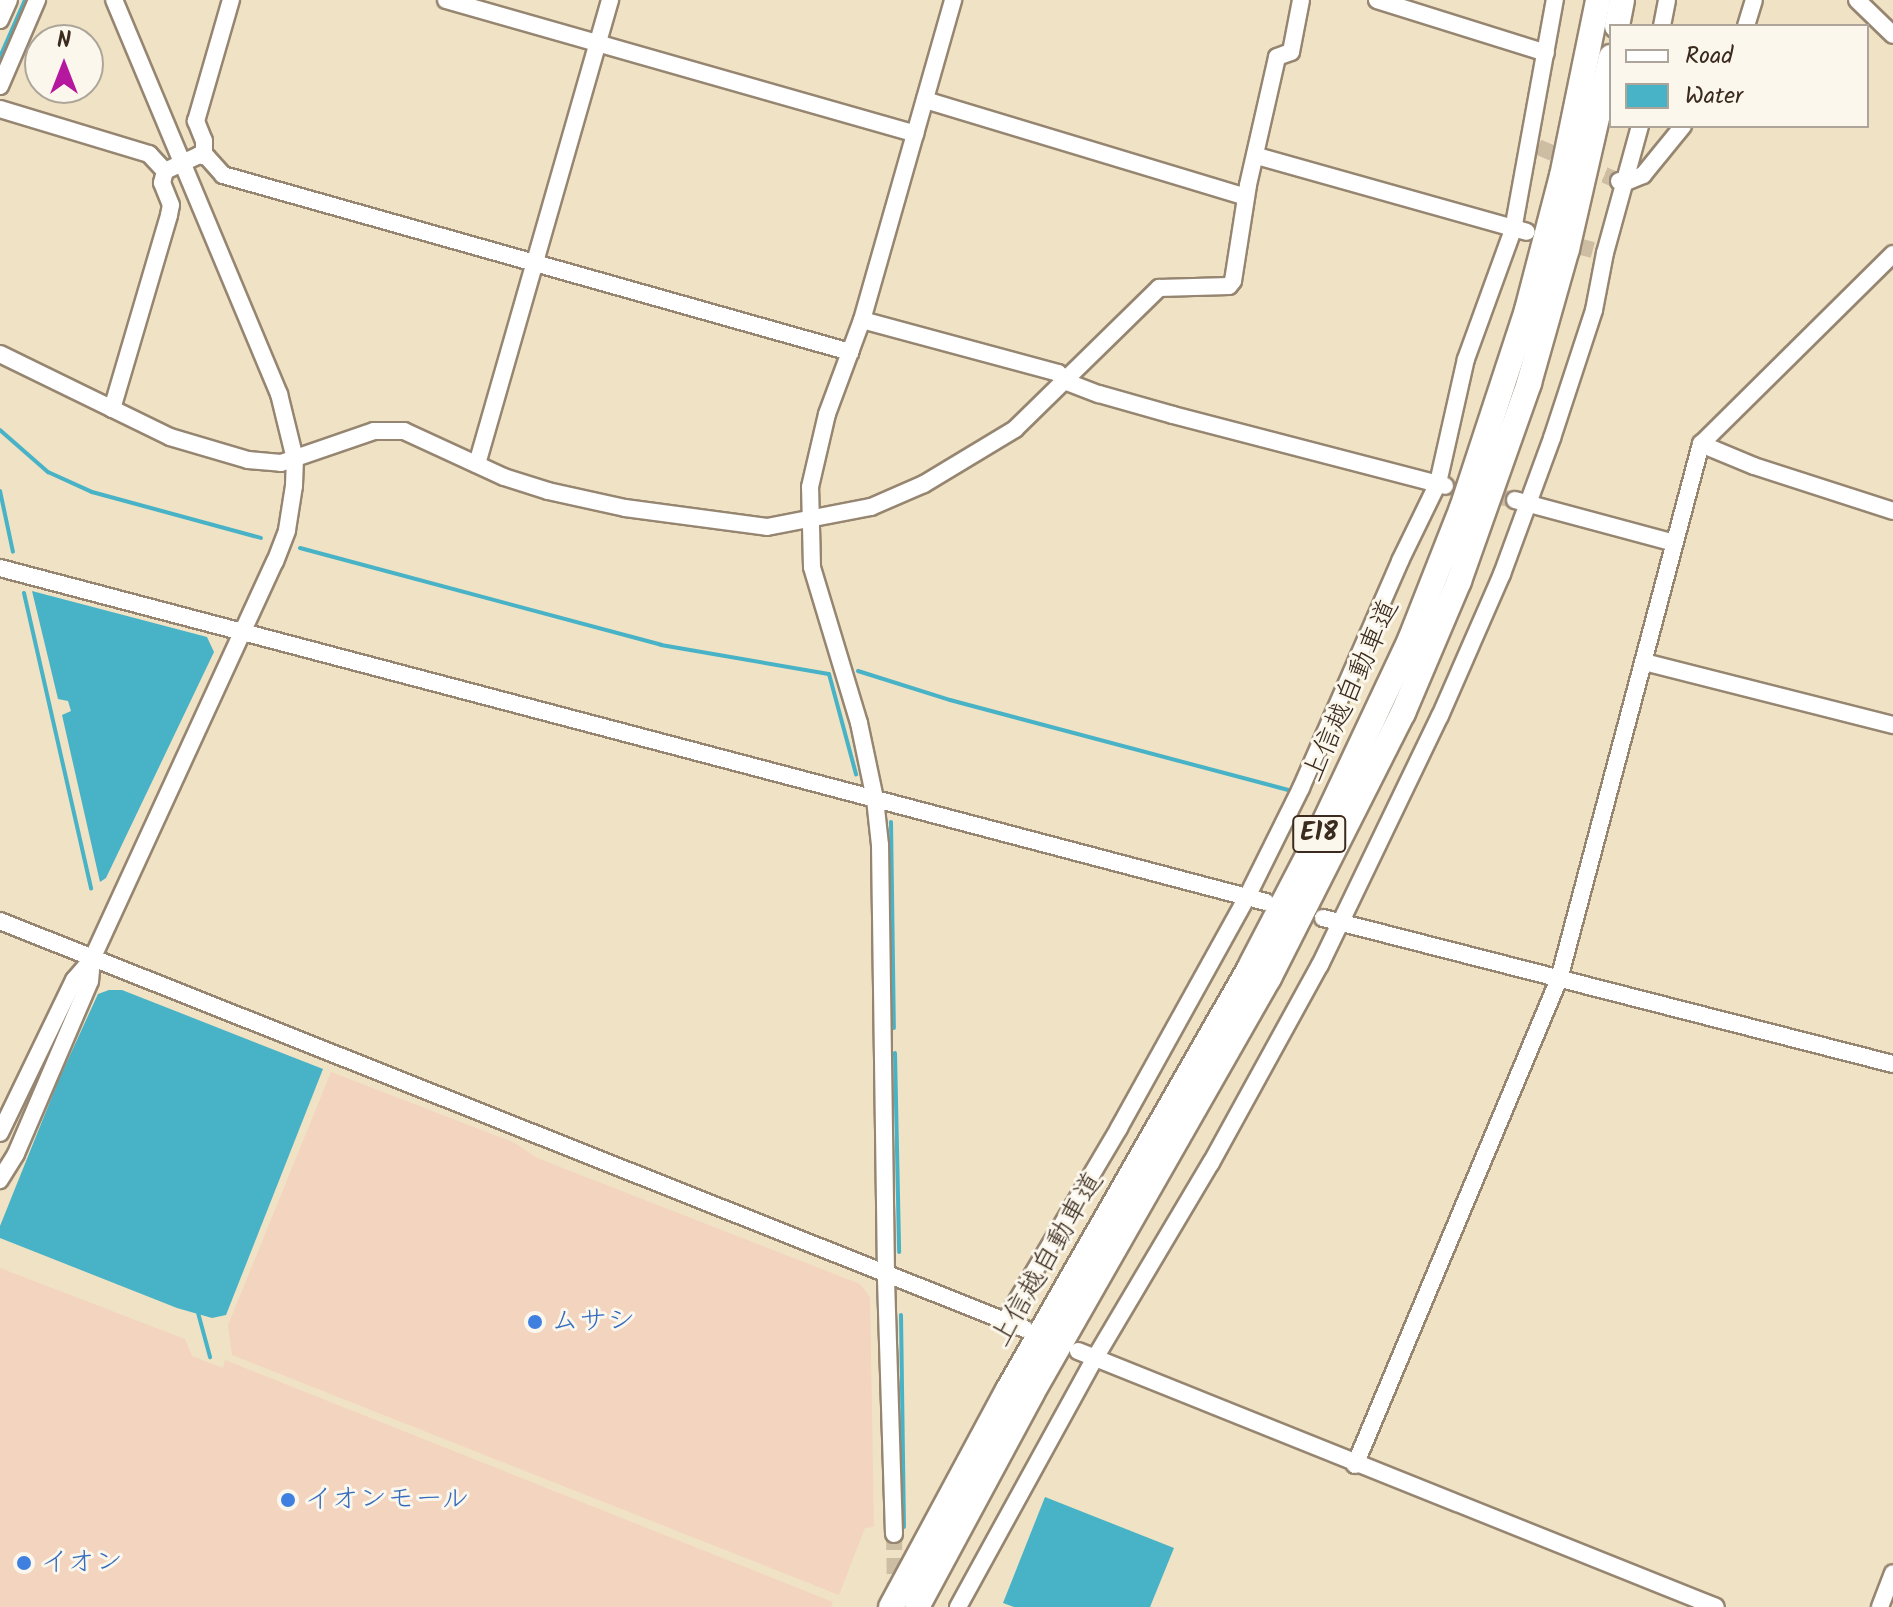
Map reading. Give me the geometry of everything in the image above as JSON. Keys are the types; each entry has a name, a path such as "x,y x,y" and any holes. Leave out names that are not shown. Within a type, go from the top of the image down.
{"highway":[{"name":"上信越自動車道","path":"891,1607 993,1417 1251,965 1322,829 1410,640 1476,470 1527,310 1562,176 1598,0"},
{"path":"1617,24 1622,0"},
{"name":"上信越自動車道","path":"917,1607 1025,1407 1269,978 1337,849 1426,660 1479,529 1534,369 1567,249 1609,66"}],"street":[{"path":"0,20 9,0"},
{"path":"0,86 37,0"},
{"path":"0,1133 74,980 92,959 287,530 295,459 279,394 114,0"},
{"path":"231,0 196,121 204,141 204,156 223,175 534,260 850,352"},
{"path":"446,0 915,134"},
{"path":"477,464 610,0"},
{"path":"894,1534 886,1274 880,860 875,799 859,723 812,567 810,487 827,414 862,320 953,0"},
{"path":"0,354 190,445 248,460 281,463 382,430 414,434 477,464 548,491 625,508 767,527 871,507 924,484 1015,429 1067,382 1159,288 1229,286 1236,276 1246,197 1277,57 1291,52 1301,0"},
{"path":"1377,0 1546,53"},
{"path":"1005,1321 1119,1128 1246,899 1442,485 1466,359 1520,231 1555,0"},
{"path":"1662,24 1667,0"},
{"path":"1747,24 1754,0"},
{"path":"1857,0 1893,35"},
{"path":"925,100 1246,197"},
{"path":"0,109 149,154 165,171"},
{"path":"958,1607 1095,1358 1211,1163 1340,922 1442,712 1594,310 1599,252 1639,128"},
{"path":"1622,182 1643,175 1681,128"},
{"path":"112,409 169,215 171,205 161,178 165,171 204,156"},
{"path":"1257,156 1520,231"},
{"path":"1355,1465 1559,979 1701,444 1893,254"},
{"path":"862,320 1058,373 1067,382 1173,415 1442,485"},
{"path":"1701,444 1754,466 1893,511"},
{"path":"1522,502 1674,543"},
{"path":"0,568 1266,902"},
{"path":"1644,662 1893,725"},
{"path":"1323,918 1893,1064"},
{"path":"0,921 1025,1329"},
{"path":"0,1180 16,1154 90,981 92,959"},
{"path":"1078,1351 1355,1465 1716,1607"},
{"path":"1880,1607 1893,1573"}],"shaded area":[{"path":"331,1072 515,1143 537,1158 860,1284 870,1297 874,1527 865,1528 839,1595 232,1355 228,1325"},
{"name":"イオンモール","path":"0,1268 185,1339 192,1356 223,1368 225,1360 833,1602 831,1607 0,1607"}],"water":[{"path":"32,591 207,637 214,652 106,878 100,882 62,715 71,711 68,701 58,699"},
{"path":"122,990 323,1069 226,1315 212,1318 177,1308 0,1238 0,1226 59,1079 98,994"},
{"path":"1045,1497 1174,1548 1150,1607 1014,1607 1003,1603"}],"waterway":[{"path":"0,57 25,0"},
{"path":"0,430 48,472 92,492 261,538"},
{"path":"0,491 13,552"},
{"path":"300,548 661,645 829,674 856,774"},
{"path":"24,593 91,888"},
{"path":"858,671 950,700 1289,790"},
{"path":"891,822 894,1028"},
{"path":"895,1053 899,1252"},
{"path":"197,1309 210,1357"},
{"path":"901,1315 904,1527"}],"tunnel":[{"path":"1538,147 1619,181"},
{"path":"1559,241 1593,250"},
{"path":"1446,487 1515,500"},
{"path":"894,1534 895,1593"}],"place":[{"name":"ムサシ","path":"535,1322"},
{"name":"イオンモール","path":"288,1500"},
{"name":"イオン","path":"24,1563"}]}
